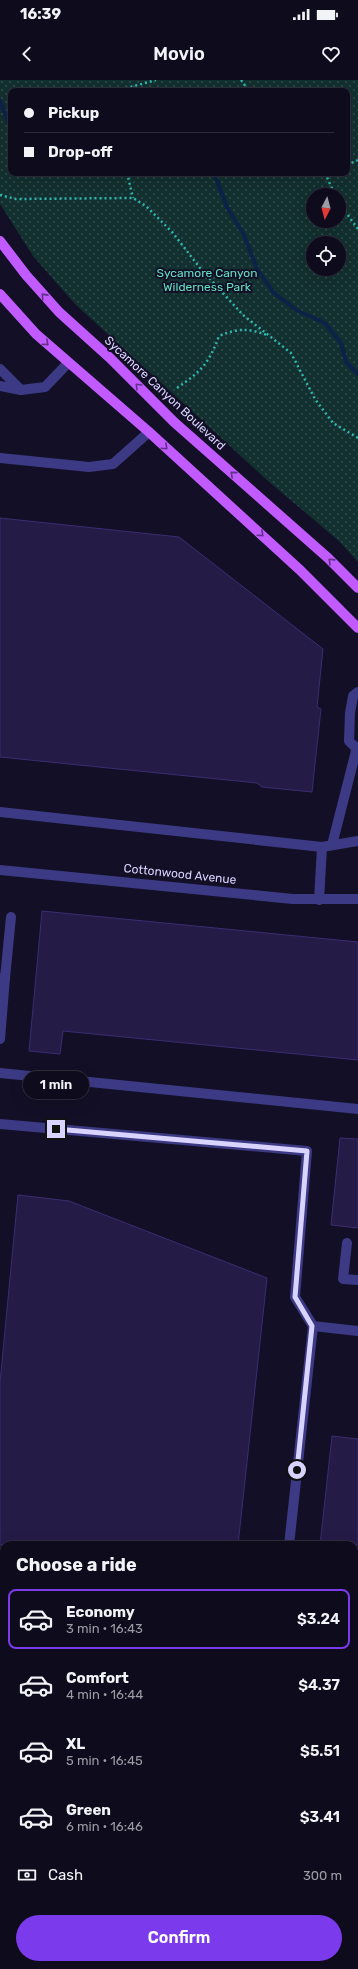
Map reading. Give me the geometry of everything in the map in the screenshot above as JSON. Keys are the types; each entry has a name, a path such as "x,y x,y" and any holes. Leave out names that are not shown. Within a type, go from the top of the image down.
{"main road":[{"name":"Sycamore Canyon Boulevard","path":"0,241 26,276 59,312 110,358 174,422 328,558 358,588"},
{"path":"0,294 36,334 149,432 300,570 358,628"}],"street":[{"path":"0,386 21,390 45,387 68,363"},
{"path":"0,369 21,390"},
{"path":"0,458 89,467 113,464 149,432"},
{"path":"332,845 357,749 350,741 350,720 353,696 358,692"},
{"path":"0,812 322,847 358,841"},
{"path":"319,900 322,847"},
{"name":"Cottonwood Avenue","path":"0,870 319,900 358,899"},
{"path":"0,1039 2,978 11,917"},
{"path":"0,1072 358,1109"},
{"path":"0,1124 307,1151 295,1297 312,1326 289,1541"},
{"path":"347,1243 343,1279 358,1280"},
{"path":"312,1326 358,1331"}],"path":[{"path":"127,88 156,80"},
{"path":"128,176 133,198"},
{"path":"328,176 332,188"},
{"path":"0,195 16,199 133,198 146,206 173,233 200,268 243,315 291,353 315,399 333,423 358,438"},
{"path":"346,213 358,229"},
{"path":"176,388 198,373 212,355 219,336 235,329 252,330 270,336"}],"green space":[{"name":"Sycamore Canyon Wilderness Park","path":"0,80 358,80 358,562 339,541 268,481 75,304 33,256 0,204"}],"building":[{"path":"0,518 179,537 323,649 317,707 321,709 312,792 262,787 257,783 0,757"},
{"path":"42,911 358,942 358,1060 63,1031 60,1054 29,1051"},
{"path":"340,1138 358,1139 358,1228 331,1225"},
{"path":"18,1195 69,1201 267,1278 238,1541 0,1541 0,1382"},
{"path":"332,1436 358,1439 358,1541 320,1541"}],"waterway":[{"path":"0,101 8,121"},
{"path":"215,176 227,207 244,235 257,269 274,293 298,311 325,323 341,343 346,362 358,374"}],"route":[{"path":"56,1129 307,1151 295,1297 312,1326 297,1470"}]}
